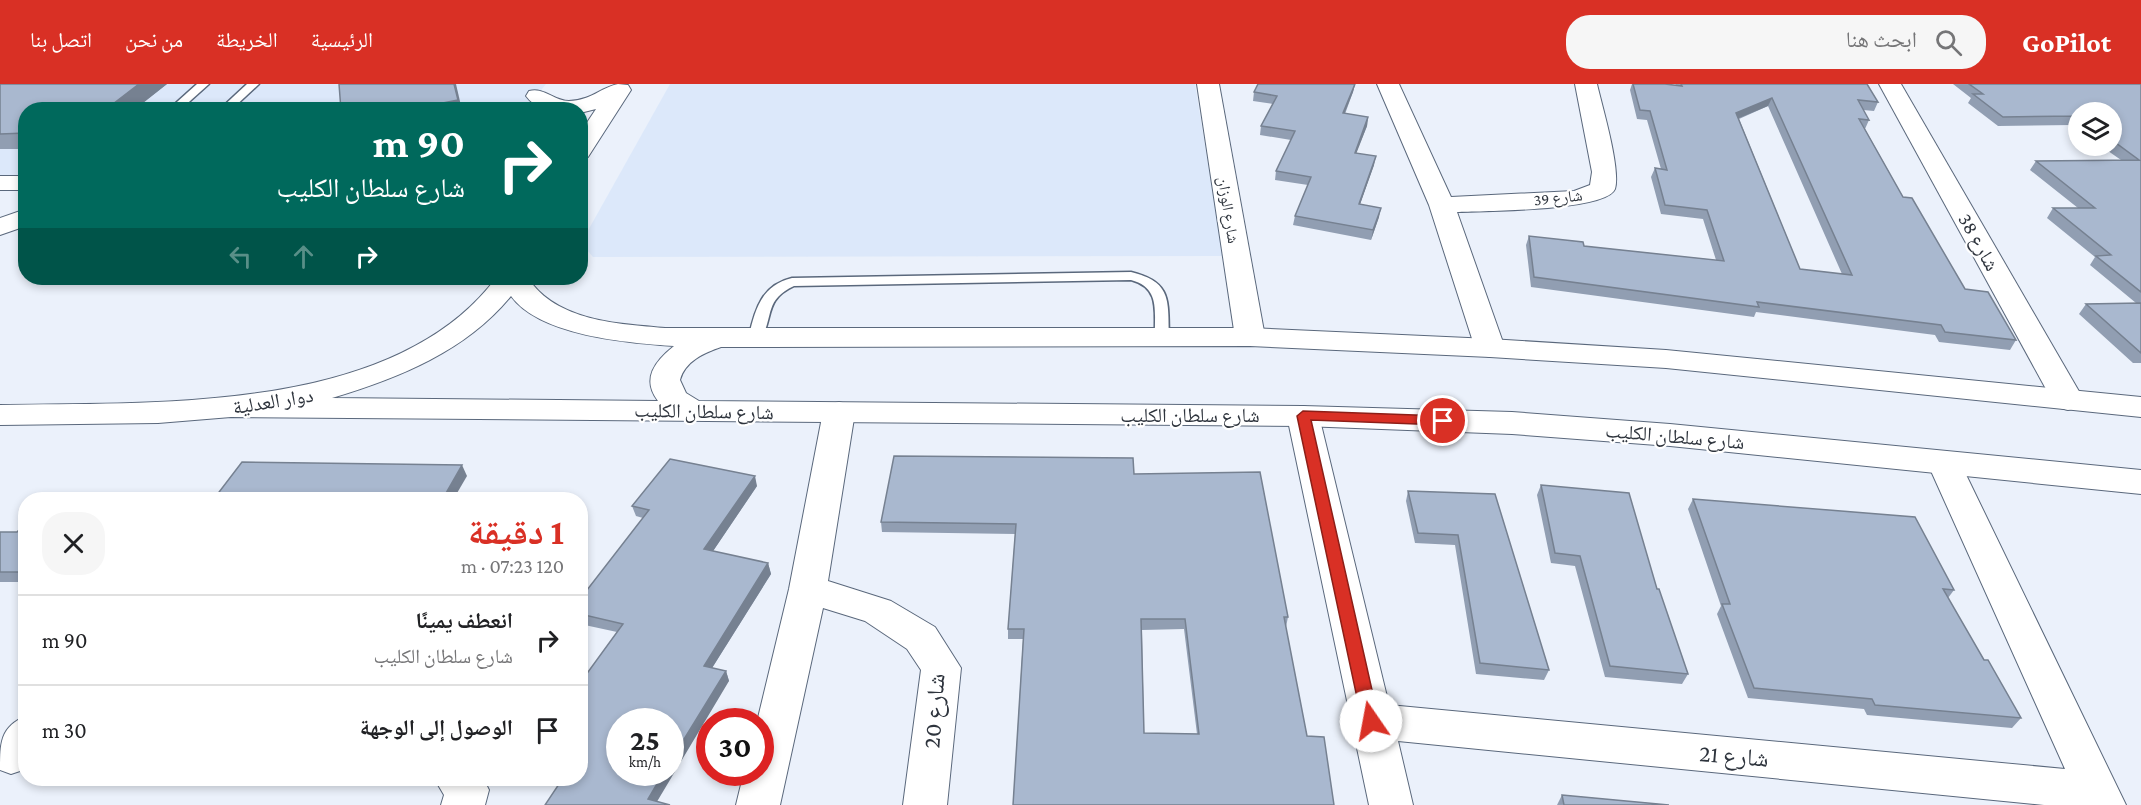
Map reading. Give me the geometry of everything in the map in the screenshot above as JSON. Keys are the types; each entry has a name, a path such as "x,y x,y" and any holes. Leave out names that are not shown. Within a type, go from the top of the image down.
{"street":[{"name":"شارع الوزان","path":"1208,84 1250,337"},
{"path":"1388,84 1442,205 1490,348"},
{"name":"شارع 39","path":"1442,205 1577,198 1602,189 1604,172 1586,84"},
{"name":"شارع 38","path":"1890,84 2068,399"},
{"path":"588,105 603,101 621,89"},
{"path":"588,140 621,89"},
{"path":"0,183 18,183"},
{"path":"0,226 18,220"},
{"name":"دوار العدلية","path":"0,415 235,408 317,394 395,366 458,331 482,312 506,285"},
{"path":"517,285 526,296 576,322 649,336 1250,337 1490,348 1666,359 2141,407"},
{"path":"690,410 676,404 667,395 663,384 665,372 673,361 686,351 719,337"},
{"name":"شارع سلطان الكليب","path":"235,408 1303,416 1512,423 1670,435 2141,482"},
{"path":"758,805 808,589 839,412"},
{"path":"1303,416 1391,805"},
{"name":"شارع 21","path":"1944,462 2101,798"},
{"name":"شارع 20","path":"808,589 878,611 921,638 941,668 925,805"},
{"name":"شارع 21","path":"1371,721 2101,798"},
{"path":"463,786 467,790 463,805"}],"lane":[{"path":"182,102 204,84"},
{"path":"233,102 254,84"},
{"path":"756,336 764,303 769,294 779,286 792,282 1131,276 1142,278 1156,286 1159,293 1162,337"}],"shaded area":[{"path":"0,84 546,84 532,102 18,102 18,183 0,183"},
{"path":"670,84 1195,84 1223,256 593,257 588,251 588,230"}],"building":[{"path":"0,84 139,84 115,102 18,102 18,133 0,134"},
{"path":"339,84 454,84 458,100 448,102 340,102"},
{"path":"1258,84 1355,84 1343,113 1368,117 1355,153 1376,156 1359,204 1381,208 1373,230 1295,216 1311,177 1276,171 1295,131 1261,126 1277,96 1254,92"},
{"path":"1633,84 1682,86 1681,84 1867,84 1878,102 1858,100 1869,120 1859,119 1903,197 1912,198 1965,289 1988,292 2016,340 1945,332 1941,325 1757,302 1759,307 1534,277 1529,236 1583,242 1584,246 1724,261 1707,210 1665,205 1655,168 1667,170 1650,111 1640,110","holes":["1772,98 1852,275 1800,269 1736,113"]},
{"path":"1969,84 2141,84 2141,292 2096,256 2111,255 2053,208 2095,208 2036,161 2139,160 2122,147 2122,102 2068,102 2068,116 2003,117 1973,94 1983,94"},
{"path":"2141,303 2141,353 2086,304"},
{"path":"894,456 1133,458 1134,474 1260,472 1288,617 1284,617 1307,736 1324,737 1334,805 1013,805 1024,629 1008,629 1016,524 881,522","holes":["1141,619 1185,619 1199,734 1144,733"]},
{"path":"670,459 755,476 704,549 768,563 704,666 726,671 703,708 696,708 696,720 684,739 684,708 606,708 606,786 656,786 648,799 670,805 545,805 558,786 588,786 588,672 623,624 588,616 588,589 649,510 632,506"},
{"path":"242,462 462,465 447,492 219,492"},
{"path":"1541,485 1629,493 1657,589 1659,589 1688,674 1610,666 1580,556 1555,553"},
{"path":"1408,491 1495,494 1549,670 1480,663 1458,535 1418,533"},
{"path":"1693,499 1915,517 1954,590 1943,589 2021,718 1875,705 1872,699 1754,688 1722,604 1730,604"},
{"path":"0,532 17,532 18,572 0,572"},
{"path":"1562,795 1669,805 1564,805"}],"route":[{"path":"1371,721 1303,416 1443,421"}]}
